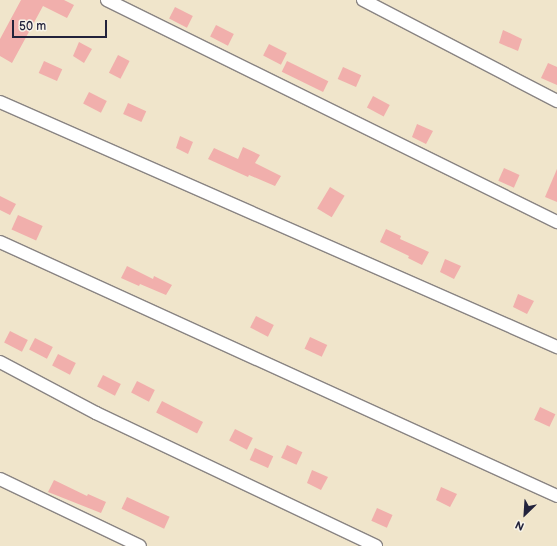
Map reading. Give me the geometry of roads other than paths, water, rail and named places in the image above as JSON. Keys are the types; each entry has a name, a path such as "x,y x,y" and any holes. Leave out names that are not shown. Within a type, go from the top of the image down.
{"street":[{"path":"107,0 557,222"},
{"path":"363,0 557,101"},
{"path":"0,102 557,347"},
{"path":"0,242 557,496"},
{"path":"0,362 96,413 376,546"},
{"path":"0,479 140,546"}]}
